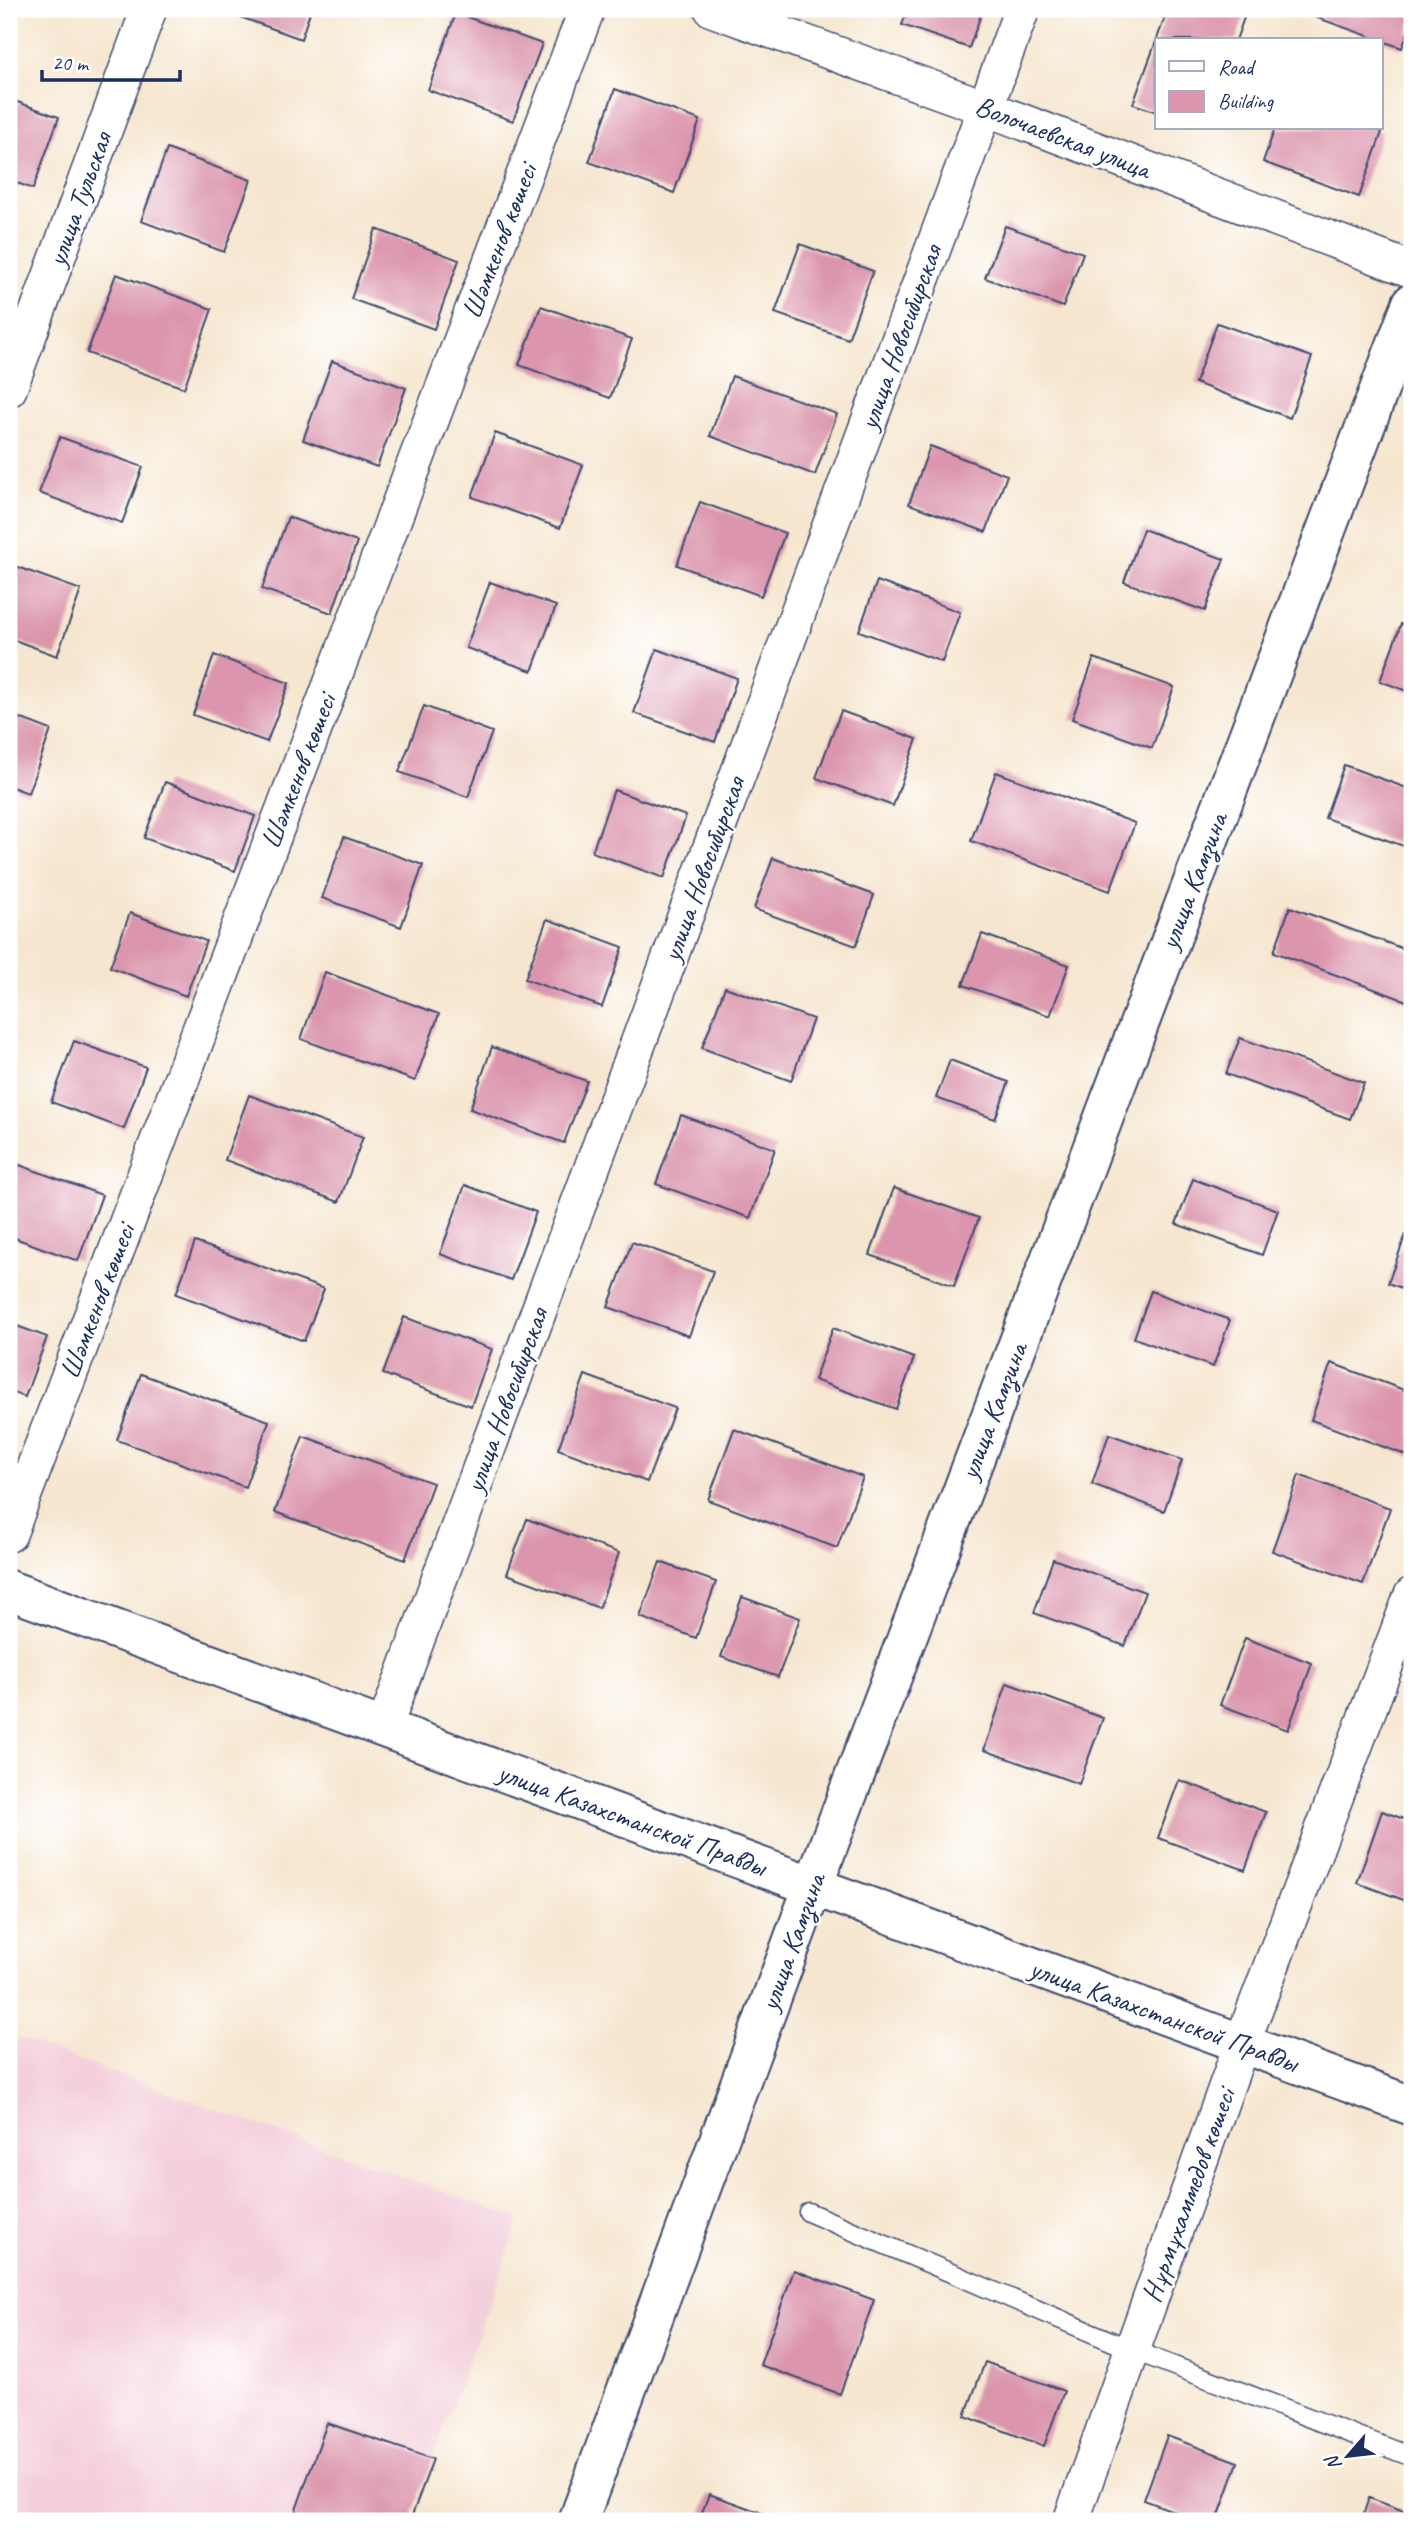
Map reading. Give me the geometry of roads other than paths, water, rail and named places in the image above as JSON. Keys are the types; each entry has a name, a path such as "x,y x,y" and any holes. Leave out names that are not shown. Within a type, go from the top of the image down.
{"main road":[{"name":"улица Камзина","path":"578,2521 813,1886 1412,303"},
{"name":"улица Казахстанской Правды","path":"9,1590 1412,2106"}],"street":[{"name":"улица Тульская","path":"9,388 149,9"},
{"name":"Шәмкенов көшесі","path":"9,1534 587,9"},
{"name":"Волочаевская улица","path":"712,9 985,108 1412,270"},
{"name":"улица Новосибирская","path":"384,1728 1022,9"},
{"name":"Нұрмұхаммедов көшесі","path":"1071,2521 1242,2043 1412,1595"}],"lane":[{"path":"808,2212 1132,2350 1412,2457"}]}
